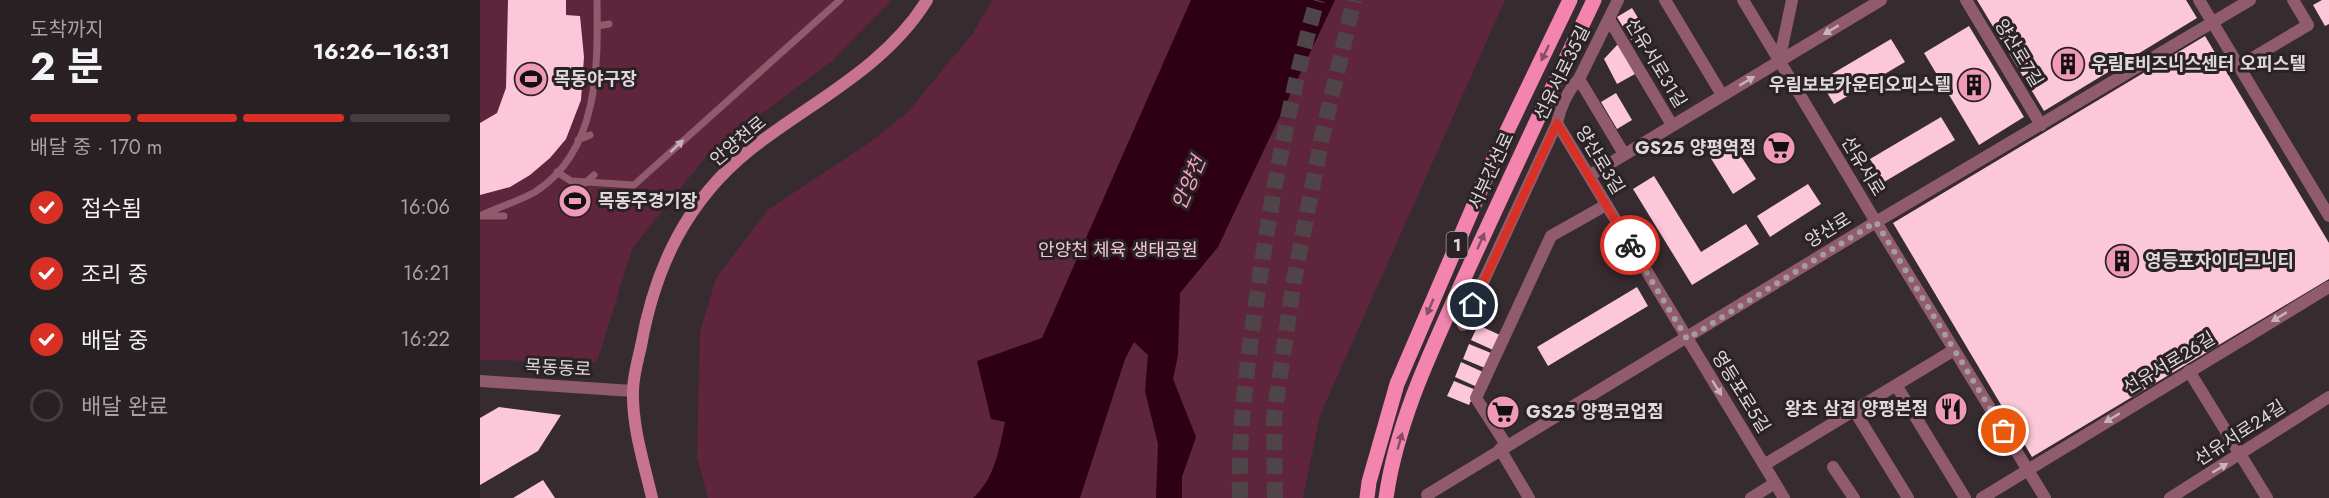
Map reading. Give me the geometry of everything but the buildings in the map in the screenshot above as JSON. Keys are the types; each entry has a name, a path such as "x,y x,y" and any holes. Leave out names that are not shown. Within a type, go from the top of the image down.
{"main road":[{"name":"안양천로","path":"652,498 637,433 633,391 646,313 662,264 682,227 712,187 751,149 840,89 890,44 927,0"},
{"name":"서부간선로","path":"1367,498 1369,482 1397,384 1496,154 1570,0"},
{"name":"서부간선로","path":"1386,498 1389,478 1417,383 1517,160 1594,0"}],"street":[{"name":"선유서로35길","path":"1463,325 1557,123 1558,114 1573,85 1579,79 1618,0"},
{"path":"1665,0 1722,96"},
{"name":"선유서로","path":"1743,0 2045,498"},
{"path":"1779,62 1792,0"},
{"name":"선유서로31길","path":"1589,176 1881,0"},
{"name":"양산로7길","path":"1966,0 2041,125"},
{"path":"2199,0 2329,216"},
{"name":"양산로","path":"1427,495 1876,222 2250,0"},
{"path":"2239,66 2308,25 2293,0"},
{"name":"선유서로31길","path":"1609,19 1672,125"},
{"path":"1579,79 1624,154"},
{"name":"양산로3길","path":"1557,123 1687,339"},
{"path":"1529,498 1476,398 1551,236 1606,205"},
{"name":"선유서로26길","path":"1982,498 2329,287"},
{"name":"영등포로5길","path":"1687,339 1784,498"},
{"path":"1764,465 1954,350"},
{"path":"2189,371 2266,498"},
{"name":"목동동로","path":"480,381 633,391"},
{"path":"1896,385 1965,498"},
{"name":"선유서로24길","path":"2170,498 2329,397"},
{"path":"1854,410 1908,498"},
{"path":"1833,467 1854,498"},
{"path":"1751,498 1775,483"}],"lane":[{"path":"480,216 536,191 557,172 578,140 591,111 596,79 597,0"},
{"path":"557,172 571,181 633,185 840,0"},
{"path":"597,26 609,24"},
{"path":"578,140 590,135"},
{"path":"585,183 594,175"},
{"path":"480,209 491,210"},
{"path":"480,216 504,216"}],"green space":[{"name":"목동주경기장","path":"480,0 892,0 833,60 708,154 632,249 597,362 480,360"},
{"name":"안양천 체육 생태공원","path":"992,0 1505,0 1320,415 1303,498 708,498 697,457 700,332 716,278 769,209 866,145 907,113 973,33"}],"water":[{"name":"안양천","path":"1191,0 1335,0 1218,247 1180,293 1178,355 1173,379 1196,437 1182,477 1182,498 1156,498 1158,444 1145,391 1148,355 1134,342 1125,359 1080,498 973,498 991,473 1005,422 991,419 977,361 1042,338"}],"tunnel":[{"path":"1240,498 1243,414 1260,276 1284,137 1317,0"},
{"path":"1275,498 1274,416 1294,280 1322,137 1354,0"}],"way so far":[{"path":"1630,245 1687,339 1876,222 2004,431"}],"place":[{"name":"우림E비즈니스센터 오피스텔","path":"2068,64"},
{"name":"목동야구장","path":"531,79"},
{"name":"우림보보카운티오피스텔","path":"1974,85"},
{"name":"GS25 양평역점","path":"1779,148"},
{"name":"목동주경기장","path":"575,201"},
{"name":"영등포자이디그니티","path":"2122,261"},
{"name":"왕초 삼겹 양평본점","path":"1951,409"},
{"name":"GS25 양평코업점","path":"1503,412"}],"route":[{"path":"1473,305 1557,123 1630,245"}]}
